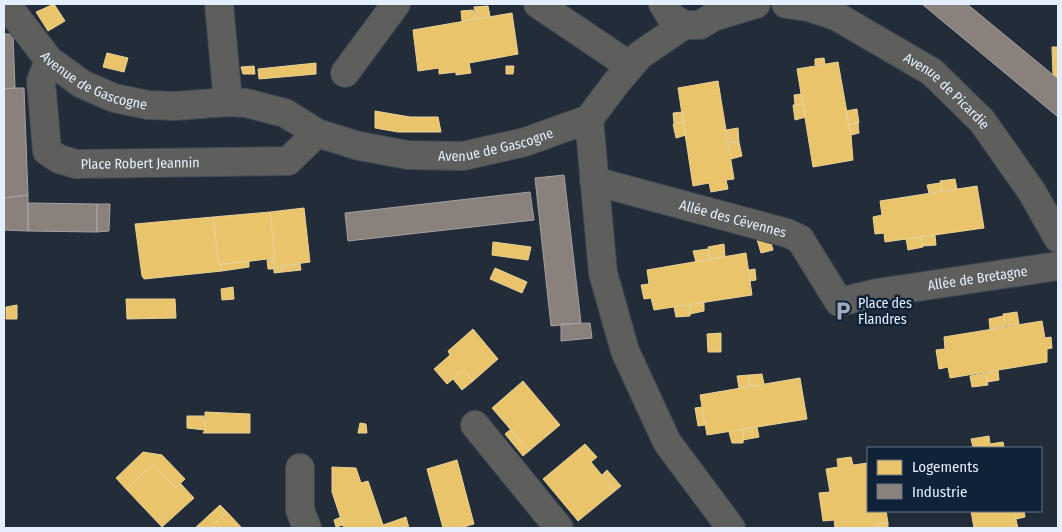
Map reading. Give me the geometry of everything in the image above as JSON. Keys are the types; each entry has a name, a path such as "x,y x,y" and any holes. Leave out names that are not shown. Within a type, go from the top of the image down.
{"street":[{"name":"Avenue de Gascogne","path":"6,4 49,60 82,84 114,98 148,105 175,106 228,102 246,103 286,113 318,133 359,146 408,155 463,156 525,142 589,119"},
{"path":"219,4 228,102"},
{"path":"345,72 396,4"},
{"path":"538,4 635,61"},
{"path":"663,4 635,61 589,119 603,273 625,351 667,442 731,528"},
{"path":"663,4 671,17 684,25 700,25 717,10 756,4"},
{"name":"Avenue de Picardie","path":"786,4 808,7 836,16 932,72 982,121 1032,192 1058,238"},
{"path":"635,61 684,25"},
{"name":"Place Robert Jeannin","path":"49,60 41,80 47,151 59,159 76,164 288,161 318,133"},
{"name":"Allée des Cévennes","path":"594,181 787,233 800,239 838,302"},
{"name":"Allée de Bretagne","path":"838,302 877,293 1058,266"},
{"path":"475,425 559,528"},
{"path":"300,468 300,510 307,528"}],"building: Logements":[{"path":"54,4 65,21 48,31 36,12"},
{"path":"488,6 490,16 476,19 474,7"},
{"path":"473,10 476,19 462,21 461,11"},
{"path":"512,13 518,54 469,63 471,73 456,75 456,72 439,74 439,68 418,71 413,30"},
{"path":"1052,47 1058,47 1058,79 1053,75"},
{"path":"107,53 128,58 124,72 103,67"},
{"path":"824,58 825,64 815,65 815,59"},
{"path":"838,62 851,135 853,160 813,167 797,69"},
{"path":"316,63 316,74 259,79 258,69"},
{"path":"254,66 255,74 243,74 241,67"},
{"path":"506,66 514,66 513,74 506,74"},
{"path":"718,81 734,179 726,180 728,189 711,192 709,183 693,186 678,88"},
{"path":"801,94 803,104 795,105 794,95"},
{"path":"803,104 806,117 795,120 793,105"},
{"path":"857,109 859,123 848,124 846,111"},
{"path":"375,111 410,117 438,117 441,132 398,132 375,128"},
{"path":"682,112 684,122 674,123 673,113"},
{"path":"684,122 686,135 676,138 673,124"},
{"path":"858,123 859,133 851,135 848,124"},
{"path":"738,128 739,142 729,143 726,130"},
{"path":"739,142 742,156 731,159 729,143"},
{"path":"955,179 957,189 942,191 940,181"},
{"path":"940,183 942,191 929,193 927,185"},
{"path":"977,186 984,228 885,242 884,233 875,234 873,217 882,215 880,201"},
{"path":"304,208 310,262 281,266 274,269 273,259 275,258 270,212"},
{"path":"270,212 275,258 219,265 213,217"},
{"path":"213,217 219,265 221,264 222,271 144,279 135,224"},
{"path":"935,235 936,245 922,246 921,237"},
{"path":"756,236 770,239 773,250 761,253"},
{"path":"921,237 923,247 908,250 906,239"},
{"path":"493,242 531,247 528,260 492,255"},
{"path":"724,244 725,257 710,260 708,247"},
{"path":"708,249 710,260 696,262 693,251"},
{"path":"746,253 752,295 654,310 651,298 644,299 641,285 649,284 647,270"},
{"path":"273,259 274,269 268,269 267,260"},
{"path":"249,261 249,267 222,271 221,264"},
{"path":"300,264 301,270 283,272 281,266"},
{"path":"281,267 283,272 274,273 274,269"},
{"path":"495,268 527,282 522,293 490,279"},
{"path":"755,269 756,280 750,281 749,270"},
{"path":"233,287 234,299 222,300 221,289"},
{"path":"126,299 175,299 176,318 127,319"},
{"path":"704,302 704,311 690,314 690,305"},
{"path":"17,305 17,319 6,319 6,307"},
{"path":"690,305 690,316 676,317 674,307"},
{"path":"1017,312 1019,324 1005,326 1003,314"},
{"path":"1003,316 1005,326 990,329 989,319"},
{"path":"1042,321 1045,338 1051,337 1052,348 1047,349 1047,362 950,378 948,367 939,369 936,350 945,349 944,337"},
{"path":"473,329 498,359 473,381 464,370 447,384 434,369 450,355 448,351"},
{"path":"721,333 721,352 708,352 707,334"},
{"path":"464,370 473,381 462,390 453,379"},
{"path":"998,370 999,380 987,382 986,373"},
{"path":"986,373 988,385 972,387 970,376"},
{"path":"762,374 764,384 750,386 749,375"},
{"path":"749,375 750,386 739,388 737,376"},
{"path":"800,378 807,419 707,435 700,395"},
{"path":"523,381 560,425 529,451 492,408"},
{"path":"702,407 705,425 698,426 695,408"},
{"path":"205,412 250,414 250,433 203,433 205,430"},
{"path":"187,416 204,416 205,430 187,428"},
{"path":"360,423 366,424 367,433 358,433"},
{"path":"757,427 759,437 743,440 744,429"},
{"path":"511,429 529,451 523,456 505,434"},
{"path":"744,429 743,443 732,443 729,432"},
{"path":"989,436 990,444 1003,442 1004,447 973,447 971,439"},
{"path":"585,444 597,457 591,462 615,491 578,521 543,479"},
{"path":"143,452 162,455 185,479 176,488 153,464 126,489 116,478"},
{"path":"851,457 853,465 867,463 867,512 886,512 888,523 877,524 878,528 835,528 834,520 823,521 819,493 830,492 826,469 838,467 837,459"},
{"path":"457,460 474,524 460,528 443,528 427,469"},
{"path":"153,464 176,488 181,484 194,498 162,527 126,489"},
{"path":"332,467 356,468 361,483 368,481 383,525 406,517 409,528 344,528 332,492"},
{"path":"607,470 621,486 615,491 602,475"},
{"path":"220,505 227,512 209,528 195,528"},
{"path":"227,512 242,528 209,528"},
{"path":"971,512 1014,512 1018,528 974,528"},
{"path":"1014,512 1024,512 1025,517 1016,519"},
{"path":"341,517 343,525 336,527 334,520"},
{"path":"888,523 888,528 878,528 877,524"}],"building: Industrie":[{"path":"922,4 967,4 1058,79 1058,117"},
{"path":"4,34 13,34 15,88 4,89"},
{"path":"24,88 28,195 4,198 4,89"},
{"path":"564,175 581,323 551,326 535,178"},
{"path":"530,192 534,220 348,241 345,213"},
{"path":"28,195 28,231 4,230 4,198"},
{"path":"28,203 97,204 97,232 28,231"},
{"path":"97,204 110,204 109,231 97,232"},
{"path":"590,323 592,338 561,341 561,324"}],"place":[{"name":"Place des Flandres","path":"843,311"}]}
